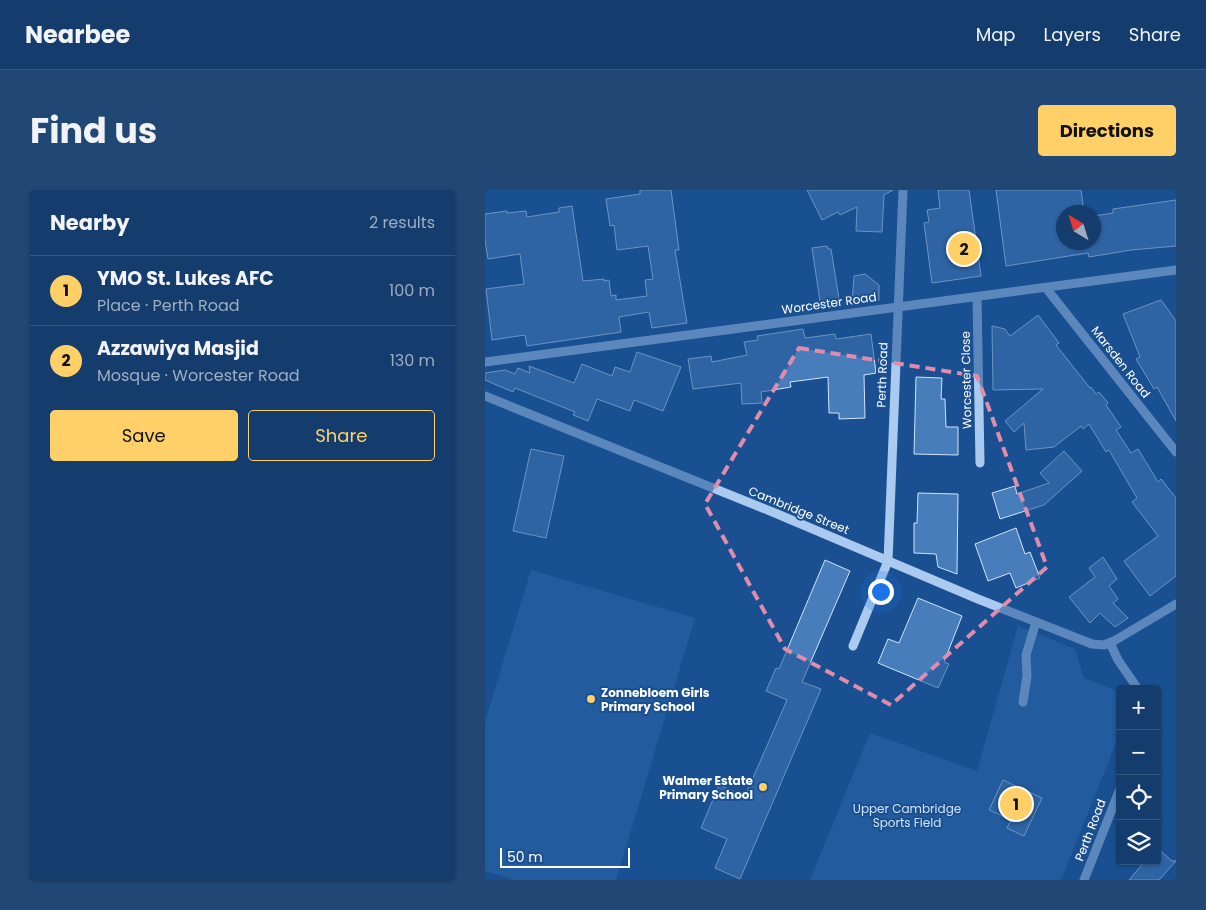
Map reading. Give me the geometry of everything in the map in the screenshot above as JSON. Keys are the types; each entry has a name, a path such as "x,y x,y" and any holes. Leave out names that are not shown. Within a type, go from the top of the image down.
{"street":[{"name":"Perth Road","path":"888,560 903,190"},
{"name":"Worcester Road","path":"485,362 1176,270"},
{"name":"Marsden Road","path":"1046,288 1176,452"},
{"name":"Worcester Close","path":"977,297 981,463"},
{"name":"Cambridge Street","path":"485,396 888,560 978,599 1092,644 1107,644"},
{"path":"853,646 888,560"},
{"path":"1134,685 1107,644 1176,604"},
{"path":"1023,702 1027,684 1026,655 1036,622"},
{"name":"Perth Road","path":"1084,880 1116,799"}],"highlighted area":[{"path":"799,348 977,376 1047,567 891,705 785,649 705,504"}],"green space":[{"path":"531,570 695,618 616,880 516,880 485,871 485,722"},
{"name":"Upper Cambridge Sports Field","path":"1018,626 1075,649 1084,678 1116,690 1116,743 1061,880 810,880 870,733 977,771"}],"building":[{"path":"640,190 671,190 679,250 675,250 687,323 652,328 649,312 619,317 621,332 527,346 525,335 492,340 486,289 524,284 520,254 488,259 485,240 485,214 526,211 527,217 559,212 559,208 572,206 583,281 609,280 611,296 616,295 616,300 647,296 645,280 653,279 648,246 617,250 614,225 610,226 606,199 640,194"},
{"path":"807,190 893,190 884,195 882,232 856,231 857,207 840,215 838,212 822,220"},
{"path":"938,190 969,190 981,276 932,283 924,223 929,222 927,210 940,208"},
{"path":"996,190 1081,190 1083,205 1056,205 1056,250 1101,250 1101,215 1113,213 1113,209 1176,200 1176,246 1131,250 1089,257 1088,253 1006,266"},
{"path":"827,246 828,249 831,249 840,305 821,308 812,248"},
{"path":"865,274 879,285 879,300 852,303 854,276"},
{"path":"1161,300 1176,321 1176,421 1157,387 1154,389 1136,359 1140,357 1123,314"},
{"path":"1038,315 1059,343 1056,345 1090,388 1096,394 1099,392 1108,403 1106,405 1121,427 1116,430 1131,453 1138,449 1158,482 1161,479 1176,498 1176,576 1150,596 1124,561 1158,536 1132,502 1137,498 1109,450 1106,452 1089,424 1083,429 1081,426 1054,447 1026,450 1024,423 1014,432 1005,421 1043,389 993,390 992,326 1005,329 1010,336"},
{"path":"803,329 805,338 835,334 836,339 871,334 876,373 864,375 865,418 839,419 839,413 829,413 828,377 790,382 791,387 761,392 762,403 742,404 741,383 693,389 688,359 711,356 712,362 747,355 744,342 758,340 757,336"},
{"path":"637,352 681,367 663,411 634,400 630,411 597,399 588,421 573,415 575,412 515,388 513,392 485,380 485,373 505,370 515,374 518,368 530,373 529,366 574,383 582,364 612,376 615,367 630,372"},
{"path":"916,377 942,378 941,399 945,399 946,427 958,427 958,455 914,454"},
{"path":"531,449 564,456 546,538 513,531"},
{"path":"1064,451 1082,471 1044,505 1000,519 992,493 1015,486 1017,494 1049,483 1040,473"},
{"path":"918,493 958,494 957,574 938,567 936,554 914,553 914,523 917,523"},
{"path":"1016,528 1025,554 1030,552 1040,578 1016,588 1010,573 988,581 975,544"},
{"path":"1103,557 1117,579 1109,586 1118,599 1113,603 1128,618 1115,627 1100,613 1090,623 1069,597 1095,577 1089,568"},
{"path":"825,560 850,571 802,682 821,689 740,879 715,868 727,839 701,828 719,785 745,796 787,700 766,691 776,668 779,669"},
{"path":"918,598 962,616 944,662 949,664 938,688 878,663 888,639 899,643"},
{"path":"1003,780 1042,798 1024,836 1007,828 1011,820 989,810"},
{"path":"1161,851 1172,861 1176,861 1159,880 1129,880 1142,865 1161,865"}],"place":[{"name":"Azzawiya Masjid","path":"964,249"},
{"name":"Zonnebloem Girls Primary School","path":"591,699"},
{"name":"Walmer Estate Primary School","path":"763,787"},
{"name":"YMO St. Lukes AFC","path":"1016,804"}]}
